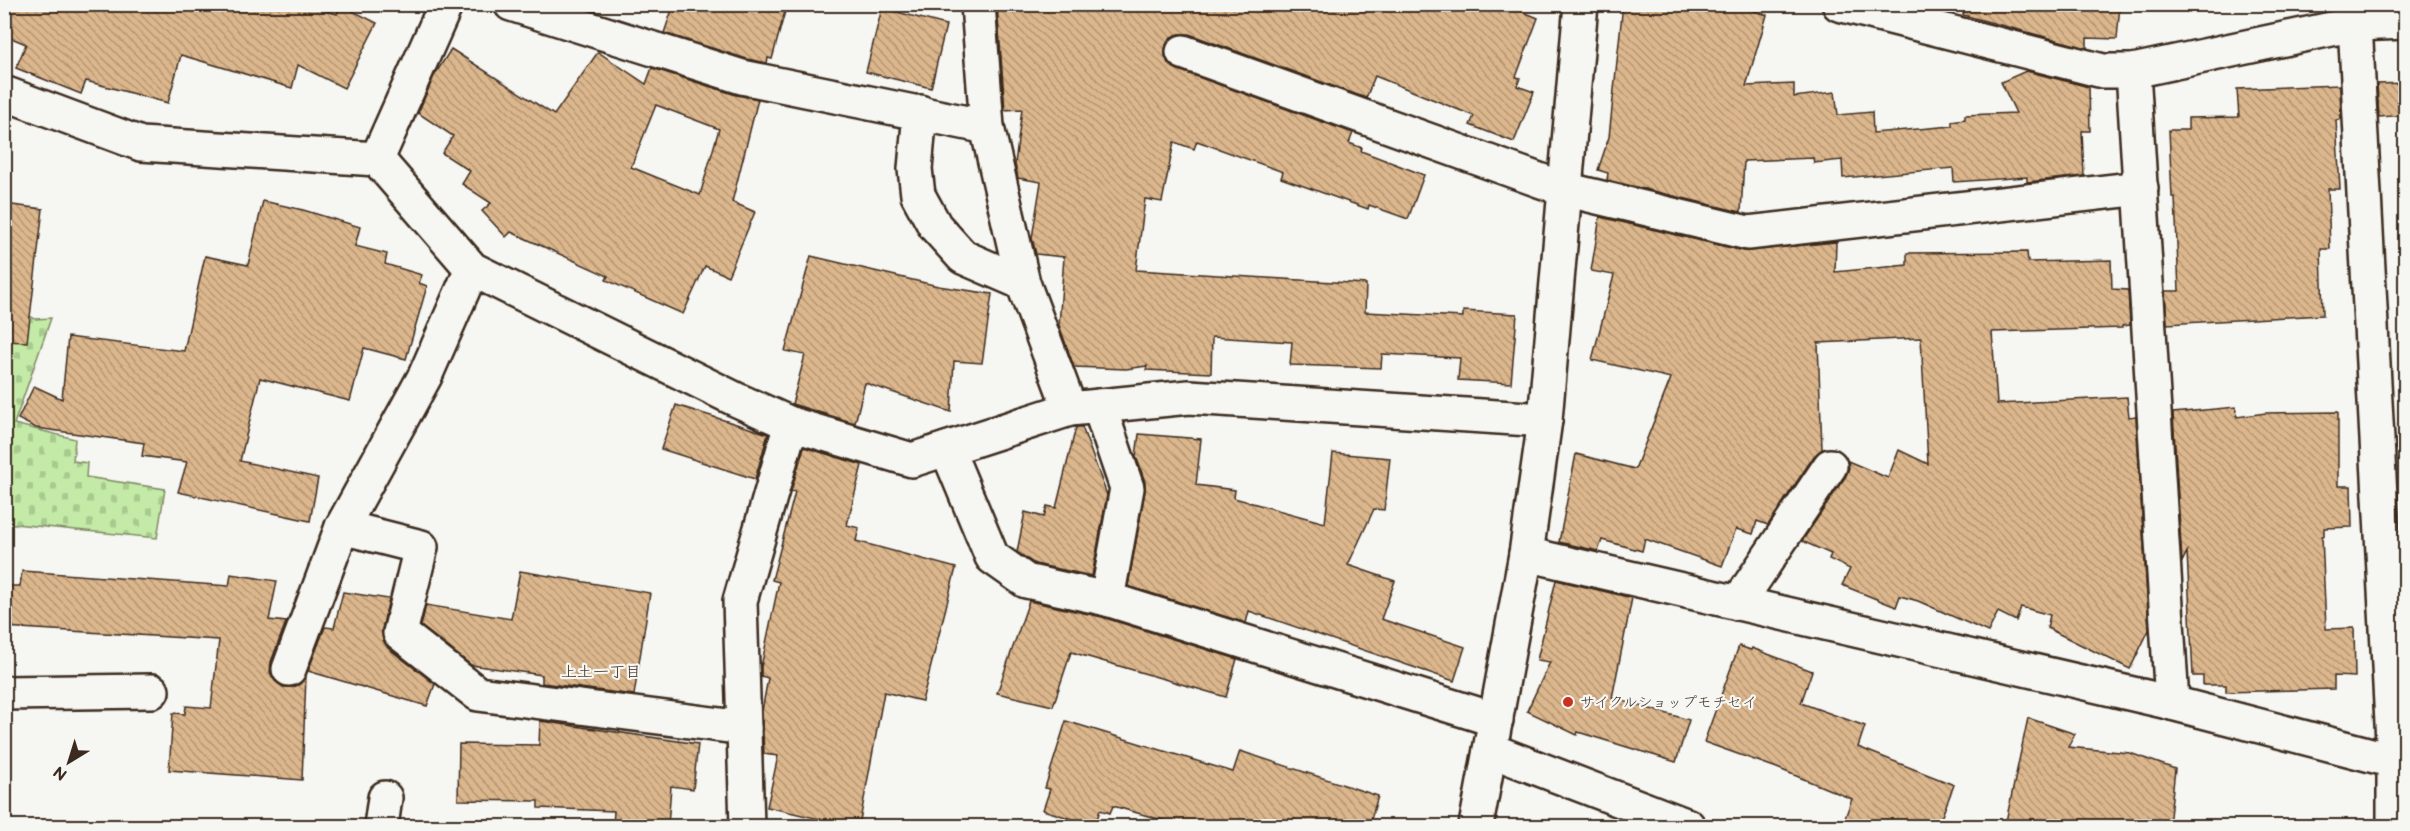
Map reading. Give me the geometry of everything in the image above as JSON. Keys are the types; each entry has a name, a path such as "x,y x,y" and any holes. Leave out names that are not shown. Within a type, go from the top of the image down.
{"street":[{"path":"377,159 446,4"},
{"path":"512,4 742,77 987,127"},
{"path":"978,4 987,127 1023,283 1127,488 1107,599"},
{"path":"1476,826 1526,554 1545,420 1581,4"},
{"path":"1839,4 2103,71 2133,71 2355,14 2406,22"},
{"path":"2355,14 2400,761 2389,823"},
{"path":"1183,52 1564,189 1748,233 2140,188"},
{"path":"2133,71 2172,703"},
{"path":"4,93 141,144 377,159 472,269 791,424 912,460 1084,407 1189,397 1545,420"},
{"path":"920,112 915,169 918,195 935,226 963,257 1023,283"},
{"path":"289,669 342,527 425,375 472,269"},
{"path":"747,826 740,601 791,424"},
{"path":"947,449 992,557 1026,582 1107,599 1493,735 1688,826"},
{"path":"1738,603 1830,466"},
{"path":"342,527 421,546 400,633 478,694 744,729"},
{"path":"1526,554 2172,703 2400,761"},
{"path":"4,693 152,691"}],"green space":[{"path":"4,312 26,314 35,319 51,318 14,424 75,439 73,461 87,463 86,477 165,489 157,538 5,523"}],"building":[{"path":"4,4 304,4 337,14 341,5 377,23 344,88 298,65 292,88 181,55 168,103 86,81 81,94 16,68 26,44 4,35"},
{"path":"674,4 787,4 772,59 768,58 767,63 664,33"},
{"path":"997,4 1504,4 1538,18 1516,77 1520,78 1517,86 1534,92 1514,142 1470,125 1474,116 1375,76 1366,98 1189,34 1171,37 1166,45 1165,55 1168,64 1176,69 1353,133 1349,143 1362,148 1361,151 1424,175 1408,219 1369,205 1368,209 1281,178 1283,172 1197,141 1194,149 1174,142 1162,202 1145,199 1136,270 1366,284 1365,312 1463,317 1463,311 1517,314 1511,383 1458,380 1460,358 1382,354 1381,368 1290,365 1292,342 1212,337 1211,373 1146,370 1147,366 1126,369 1074,367 1059,325 1064,257 1036,254 1032,238 1041,182 1018,178 1015,164 1022,109 1005,110"},
{"path":"1623,4 1734,4 1767,15 1746,86 1794,84 1794,97 1835,92 1838,115 1872,112 1873,133 1952,126 1952,121 1965,119 1965,115 2016,113 2001,82 2026,71 2089,87 2090,131 2082,131 2084,176 2027,182 2027,177 1954,182 1953,168 1843,178 1842,160 1814,163 1813,158 1744,161 1741,212 1607,180 1608,173 1598,170 1609,137"},
{"path":"1965,4 2120,4 2117,39 2087,38 2087,48 1963,15"},
{"path":"882,8 946,25 931,88 866,72"},
{"path":"451,49 554,115 598,52 646,84 652,68 736,95 758,99 732,202 755,212 728,276 705,266 683,314 606,280 608,276 511,232 506,237 482,211 491,203 462,184 470,171 442,153 453,136 418,113 434,76","holes":["656,105 719,129 700,195 631,167"]},
{"path":"2406,83 2406,115 2379,117 2377,84"},
{"path":"2340,85 2341,119 2336,120 2340,189 2328,189 2330,249 2321,249 2323,315 2167,324 2165,291 2179,291 2175,197 2172,197 2169,130 2188,130 2188,118 2239,117 2237,89"},
{"path":"263,201 360,227 355,246 387,254 385,264 422,275 419,283 427,286 406,359 364,348 350,401 260,378 240,461 318,478 310,521 178,492 187,462 142,456 144,443 36,428 18,419 34,386 62,399 68,337 184,351 205,256 248,265"},
{"path":"4,204 43,209 27,342 4,341"},
{"path":"1600,217 1744,251 1836,242 1835,272 1907,265 1907,253 2027,252 2028,262 2111,260 2112,289 2128,290 2130,325 2122,326 2122,328 1992,332 1997,404 2127,397 2129,417 2136,416 2149,630 2130,669 2047,628 2050,615 2021,607 2016,621 1998,612 1988,632 1918,601 1900,596 1896,607 1842,585 1850,569 1829,559 1831,554 1802,541 1846,476 1849,468 1848,461 1888,478 1899,450 1928,464 1921,338 1818,343 1822,449 1814,456 1768,525 1757,521 1753,534 1736,529 1722,566 1645,539 1642,551 1602,540 1598,551 1559,542 1576,454 1635,469 1671,378 1592,360 1614,275 1591,271"},
{"path":"811,256 938,286 992,294 982,363 954,361 951,412 865,383 855,423 792,404 805,355 785,351"},
{"path":"676,405 768,434 755,479 661,449"},
{"path":"2236,407 2237,417 2266,413 2338,412 2338,486 2351,486 2352,527 2324,528 2324,536 2322,536 2326,629 2354,628 2355,677 2334,676 2334,689 2226,692 2226,685 2203,685 2203,676 2193,676 2187,552 2182,562 2173,413"},
{"path":"1076,427 1082,427 1107,495 1092,576 1035,564 1017,552 1025,512 1044,517 1047,506 1056,508"},
{"path":"1139,434 1201,439 1196,485 1235,490 1234,498 1325,523 1333,453 1390,458 1384,510 1374,509 1348,565 1395,581 1381,619 1465,647 1454,681 1249,611 1246,623 1128,586 1145,491 1145,482 1136,456"},
{"path":"804,447 862,465 847,525 859,528 856,541 956,568 922,701 884,692 859,826 850,826 767,807 778,756 764,754 762,711 768,678 761,676 761,667 779,582 772,580 795,492 791,491"},
{"path":"22,571 229,586 231,574 277,581 269,620 286,622 271,662 270,672 275,681 283,687 300,684 306,676 302,780 169,770 173,713 185,714 186,706 211,708 219,640 4,627 4,586 20,586"},
{"path":"520,571 650,593 634,695 542,683 542,675 471,665 421,626 426,605 511,619"},
{"path":"1556,580 1632,598 1612,698 1689,720 1676,762 1578,732 1577,735 1527,711 1550,662 1537,660"},
{"path":"343,592 389,599 382,629 383,640 388,648 435,684 427,706 308,671 325,627 334,628"},
{"path":"1029,601 1102,617 1237,659 1226,697 1071,652 1053,706 997,693"},
{"path":"1739,646 1751,650 1752,648 1812,671 1801,703 1865,726 1858,747 1954,785 1938,826 1842,826 1852,799 1777,768 1704,742"},
{"path":"2028,718 2075,734 2068,747 2130,753 2175,769 2169,826 2005,826"},
{"path":"540,721 698,744 693,789 671,786 668,826 613,826 614,811 538,808 538,801 458,800 459,744 539,745"},
{"path":"1066,721 1233,772 1240,751 1378,796 1369,826 1183,826 1113,806 1110,813 1100,810 1095,826 1043,810 1050,789 1045,788"}],"place":[{"name":"サイクルショップモチセイ","path":"1568,702"}],"district":[{"name":"上土一丁目","path":"601,671"}]}
